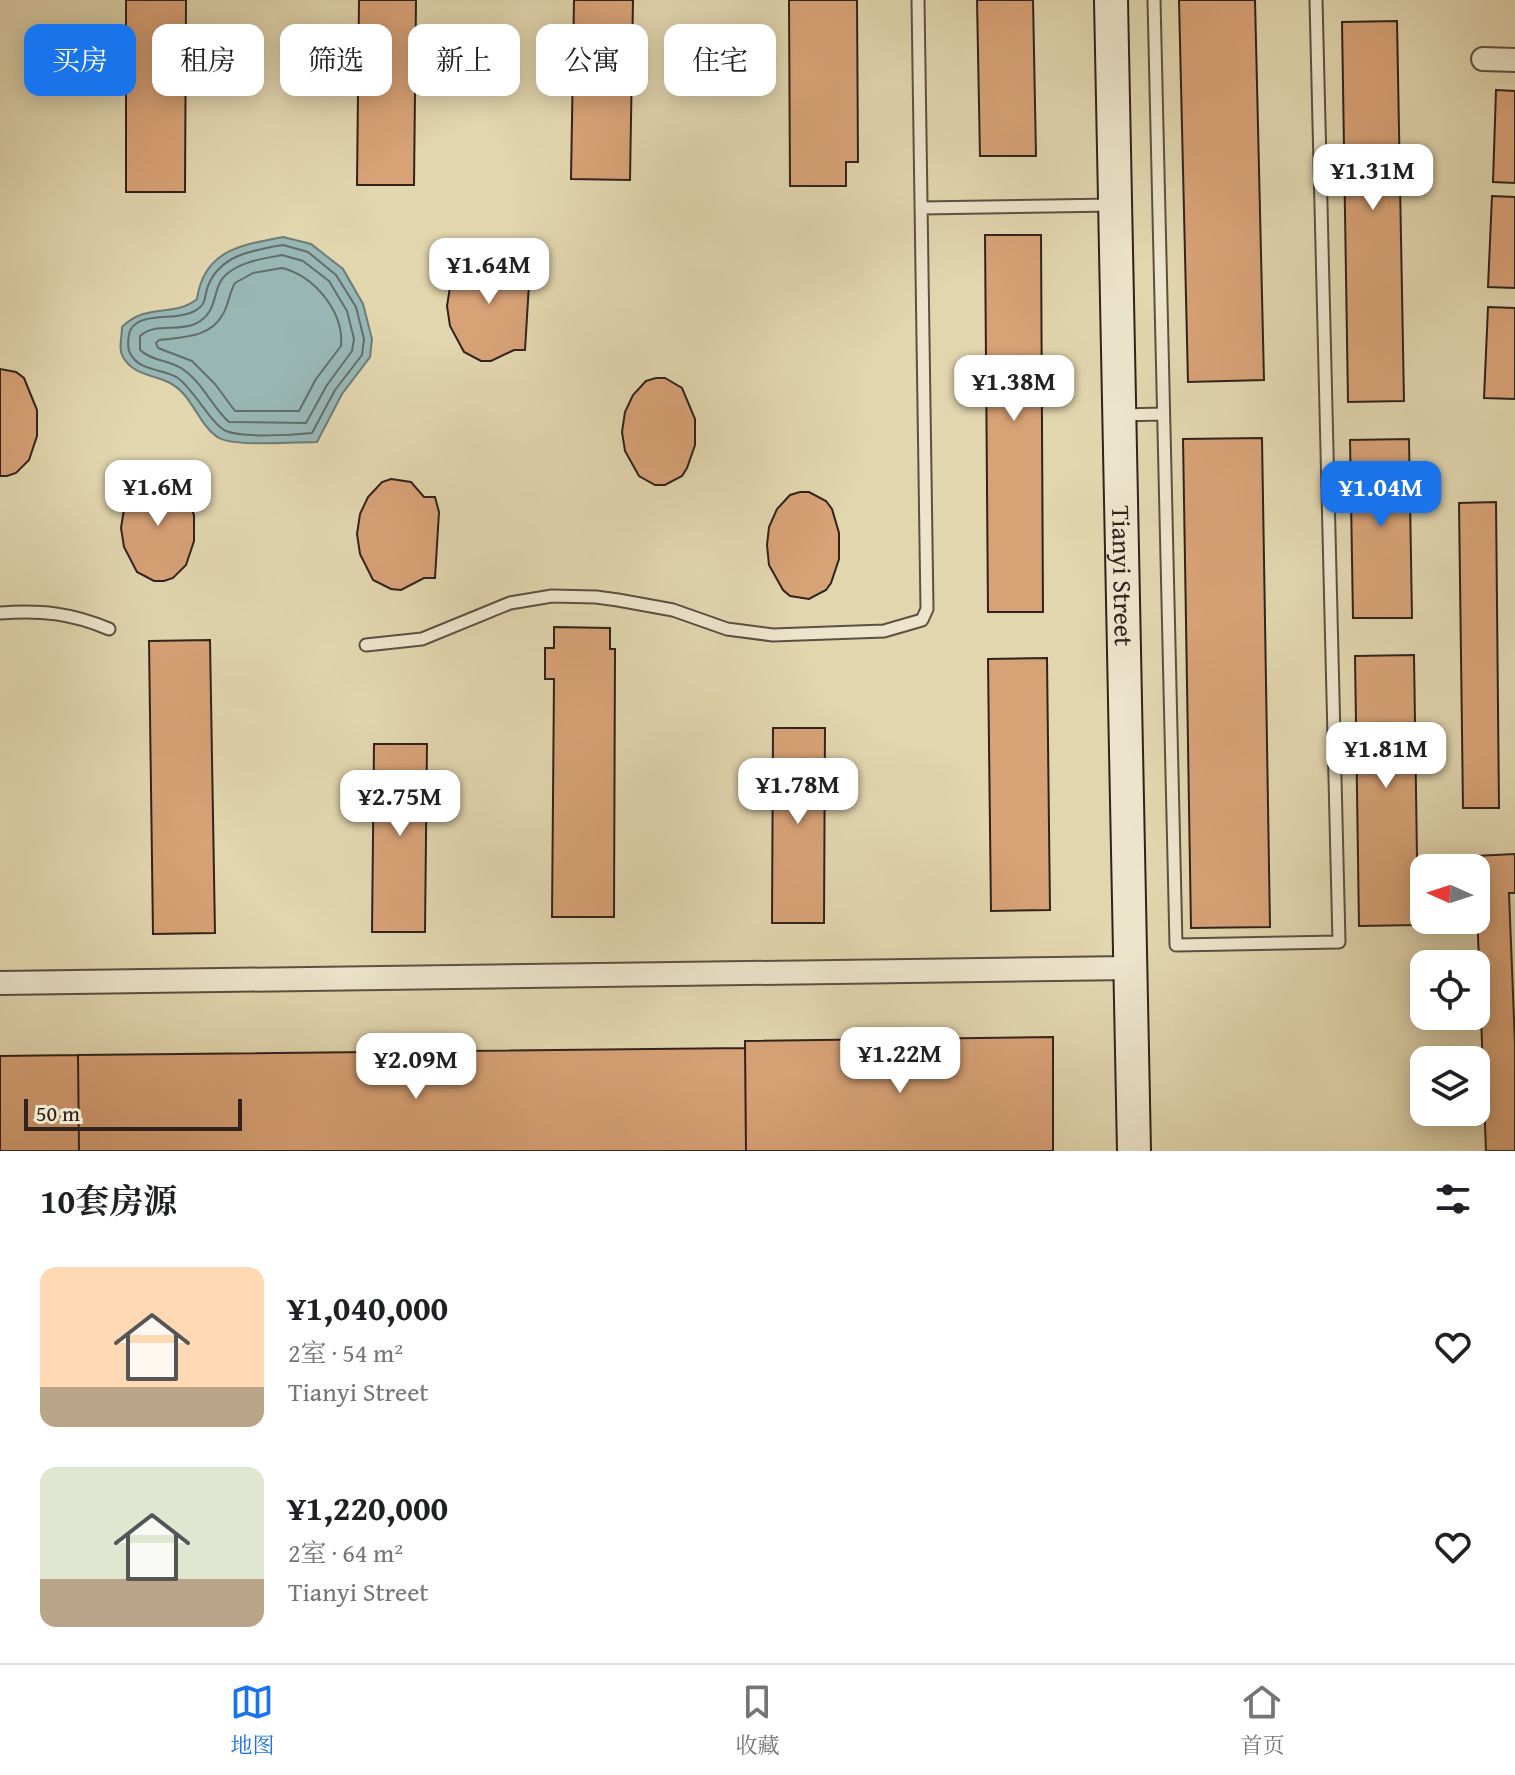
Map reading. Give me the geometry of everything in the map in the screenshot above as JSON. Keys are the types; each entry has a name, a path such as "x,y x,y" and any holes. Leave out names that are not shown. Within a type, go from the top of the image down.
{"street":[{"name":"Tianyi Street","path":"1111,0 1134,1151"},
{"path":"1483,59 1515,60"},
{"path":"0,983 1130,968"}],"lane":[{"path":"366,645 422,639 510,603 552,596 618,600 673,610 727,629 773,635 884,631 922,620 927,609 918,0"},
{"path":"1154,0 1176,945 1339,942 1316,0"},
{"path":"921,208 1115,205"},
{"path":"1119,415 1163,414"},
{"path":"0,613 38,610 83,618 109,629"}],"water":[{"path":"283,237 311,244 343,269 363,304 372,339 370,357 342,394 317,442 227,441 206,426 178,388 127,363 121,350 122,327 141,315 179,308 197,299 207,270 227,253 253,243"}],"building":[{"path":"126,0 186,0 186,24 152,24 152,96 186,96 185,192 126,192 126,96 136,96 136,24 126,24"},
{"path":"359,0 416,0 416,24 408,24 408,96 415,96 414,185 357,185 358,96 392,96 392,24 359,24"},
{"path":"574,0 633,0 633,24 574,24"},
{"path":"789,0 857,0 858,162 846,162 846,186 790,186"},
{"path":"977,0 1033,0 1036,156 980,156"},
{"path":"1179,0 1255,0 1264,380 1188,382"},
{"path":"1397,21 1404,401 1348,402 1342,22"},
{"path":"1496,90 1515,91 1515,183 1493,182"},
{"path":"572,96 631,96 630,180 571,179"},
{"path":"1492,196 1515,197 1515,288 1488,287"},
{"path":"985,235 1041,235 1043,612 988,612"},
{"path":"481,251 501,254 514,269 525,268 529,284 525,350 514,350 491,361 481,361 464,352 450,326 447,306 450,287 458,268 464,260"},
{"path":"1488,307 1515,308 1515,399 1484,398"},
{"path":"0,369 16,372 24,378 37,410 37,436 29,460 16,473 7,476 0,476"},
{"path":"665,378 682,388 695,419 695,445 687,468 682,476 665,485 655,485 639,476 625,451 622,432 625,412 633,395 646,381"},
{"path":"1262,438 1270,927 1191,928 1183,439"},
{"path":"1409,439 1412,618 1353,618 1350,440"},
{"path":"155,474 173,477 181,483 194,515 194,541 186,565 173,578 164,581 154,581 137,572 124,547 121,528 124,509 132,491 145,477"},
{"path":"391,479 411,482 424,497 435,497 439,512 435,578 424,578 401,590 391,589 373,580 360,554 357,534 360,514 368,497 382,482"},
{"path":"809,492 826,501 832,509 839,533 839,559 831,583 826,590 809,599 790,596 783,590 769,565 767,545 769,527 777,509 790,495"},
{"path":"1496,502 1499,808 1463,808 1459,503"},
{"path":"554,627 610,628 610,649 615,649 614,917 552,917 554,679 545,679 545,648 554,648"},
{"path":"210,640 215,933 153,934 149,641"},
{"path":"1414,655 1417,854 1410,854 1410,925 1359,926 1355,656"},
{"path":"1047,658 1050,910 991,911 988,659"},
{"path":"773,728 825,728 824,923 772,923"},
{"path":"374,744 427,744 425,932 372,932"},
{"path":"1515,854 1515,893 1509,893 1515,1045 1515,1151 1486,1151 1485,1126 1490,1126 1490,1046 1482,1046 1481,1030 1490,1030 1490,950 1479,950 1478,934 1490,934 1490,855"},
{"path":"1053,1037 1053,1151 746,1151 745,1041"},
{"path":"745,1048 746,1151 79,1151 78,1055"},
{"path":"78,1055 79,1151 0,1151 0,1056"}]}
